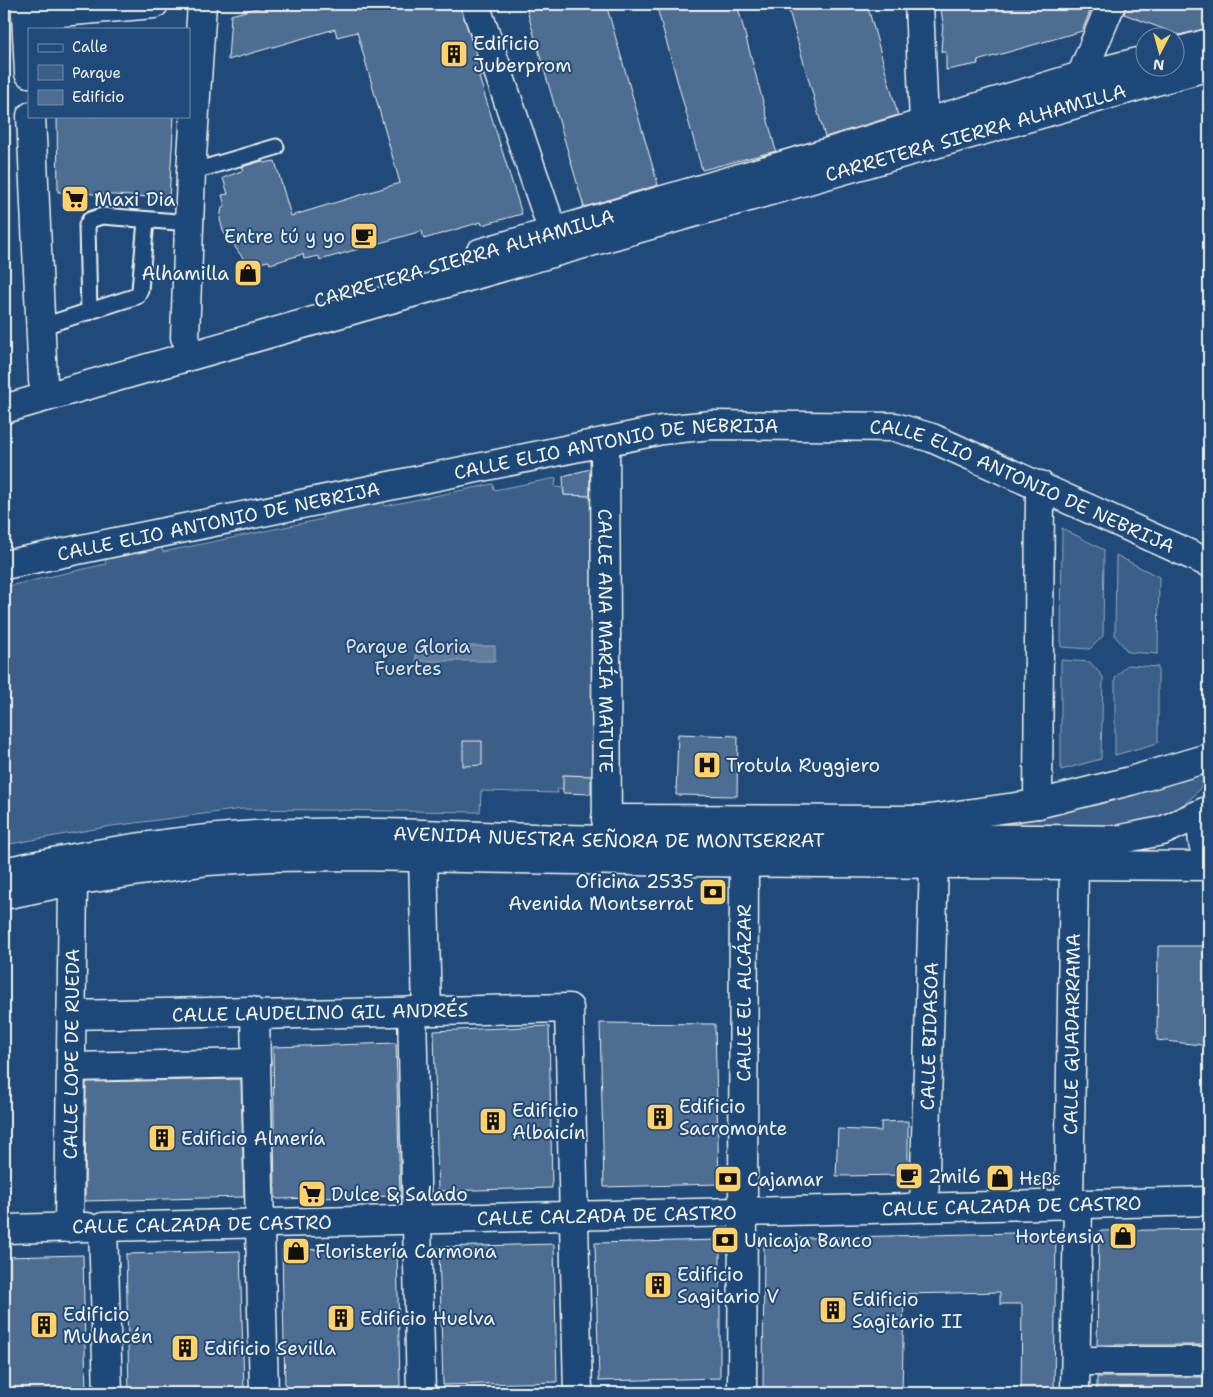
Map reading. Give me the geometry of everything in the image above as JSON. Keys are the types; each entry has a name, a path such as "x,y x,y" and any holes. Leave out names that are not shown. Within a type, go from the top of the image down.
{"street":[{"path":"28,52 26,9 154,4"},
{"path":"185,337 191,172 202,4"},
{"path":"475,4 552,232"},
{"path":"919,4 924,123"},
{"path":"1081,76 1111,4"},
{"path":"1186,49 1209,43"},
{"path":"1186,62 1209,56"},
{"name":"CARRETERA SIERRA ALHAMILLA","path":"4,390 552,232 1081,76 1136,62"},
{"name":"CARRETERA SIERRA ALHAMILLA","path":"4,409 1209,66"},
{"name":"CARRETERA SIERRA ALHAMILLA","path":"1112,68 1136,68"},
{"path":"31,118 43,380"},
{"name":"CARRETERA SIERRA ALHAMILLA","path":"800,182 825,164 912,136 924,123"},
{"name":"CALLE ELIO ANTONIO DE NEBRIJA","path":"4,565 662,430 712,425 895,427 932,438 1040,485 1209,563"},
{"name":"CALLE ANA MARÍA MATUTE","path":"605,442 606,830"},
{"path":"1038,804 1040,485"},
{"name":"AVENIDA NUESTRA SEÑORA DE MONTSERRAT","path":"4,872 64,859 152,846 268,834 606,830 899,821 994,811 1038,804 1130,781 1183,763 1204,758 1209,762"},
{"path":"1209,811 1203,823 1202,839 1209,857"},
{"name":"AVENIDA NUESTRA SEÑORA DE MONTSERRAT","path":"606,830 1116,840 1149,836 1209,811"},
{"name":"AVENIDA NUESTRA SEÑORA DE MONTSERRAT","path":"4,895 73,881 239,859 314,856 744,863 1209,866"},
{"path":"421,1393 417,1219 423,858"},
{"name":"CALLE EL ALCÁZAR","path":"742,1393 744,863"},
{"name":"CALLE BIDASOA","path":"924,1207 934,863"},
{"name":"CALLE GUADARRAMA","path":"1074,866 1075,1393"},
{"name":"CALLE LOPE DE RUEDA","path":"69,1228 73,881"},
{"name":"CALLE LAUDELINO GIL ANDRÉS","path":"71,1015 251,1011 255,1015 569,1008 574,1216"},
{"path":"255,1015 264,1393"},
{"path":"71,1067 256,1063"},
{"name":"CALLE CALZADA DE CASTRO","path":"4,1229 1209,1200"},
{"path":"574,1216 578,1393"},
{"path":"104,1227 108,1393"},
{"path":"1076,1362 1209,1361"}],"lane":[{"path":"191,172 276,147"},
{"path":"89,312 87,225 90,220 102,216 190,223"},
{"path":"40,327 137,296 140,290 146,220"}],"green space":[{"name":"Parque Gloria Fuertes","path":"556,478 555,487 563,488 564,495 599,496 592,536 592,748 601,749 595,776 564,775 563,789 557,789 558,793 481,791 480,812 242,809 112,826 4,845 4,587 106,564 104,557 161,545 163,552 323,519 321,512 382,499 385,506 493,484 494,490"},
{"path":"1062,528 1104,550 1103,636 1090,649 1061,647"},
{"path":"1116,555 1159,577 1158,654 1128,652 1115,636"},
{"path":"1061,660 1090,662 1103,677 1101,759 1061,770"},
{"path":"1127,665 1158,667 1158,743 1115,755 1115,678"},
{"path":"1203,771 1203,781 1199,790 1191,799 1169,813 1137,825 1021,826 1020,817"}],"shaded area":[{"path":"416,646 495,646 495,661 416,661"}],"building":[{"path":"271,4 460,4 483,76 479,77 522,214 482,225 481,222 424,239 422,231 320,260 319,256 304,259 303,254 270,264 269,261 248,265 235,247 234,240 229,240 223,231 220,219 222,207 225,206 222,195 228,194 223,178 244,170 242,167 262,161 263,163 275,161 291,216 400,183 357,32 337,37 335,29 228,60 231,15"},
{"path":"525,4 606,4 658,185 584,207"},
{"path":"656,4 737,4 776,151 702,170"},
{"path":"787,4 867,4 898,115 825,137"},
{"path":"940,4 1093,4 1082,31 977,61 978,64 946,70 946,52 941,52 943,22"},
{"path":"1126,4 1209,4 1209,28 1186,33 1186,28 1161,28 1124,14"},
{"path":"57,118 174,118 169,198 58,192"},
{"path":"590,469 590,496 564,495 563,476"},
{"name":"Trotula Ruggiero","path":"678,734 738,736 737,796 676,795"},
{"path":"463,741 482,741 482,765 463,766"},
{"path":"563,775 591,776 591,794 563,793"},
{"path":"1158,946 1209,946 1209,1046 1157,1040"},
{"name":"Edificio Sacromonte","path":"600,1023 715,1024 719,1184 604,1187"},
{"name":"Edificio Albaicín","path":"549,1026 552,1188 438,1191 434,1031"},
{"path":"396,1043 400,1196 277,1199 275,1197 273,1047"},
{"name":"Edificio Almería","path":"241,1079 244,1197 85,1201 86,1082"},
{"path":"908,1121 908,1175 836,1176 838,1129 881,1131 881,1122"},
{"path":"1209,1229 1209,1345 1097,1345 1099,1231"},
{"name":"Edificio Sagitario II","path":"1056,1232 1054,1393 1021,1393 1022,1304 1000,1304 1000,1292 904,1294 902,1393 763,1393 764,1239"},
{"name":"Edificio Sagitario V","path":"720,1240 720,1378 599,1381 595,1243"},
{"path":"554,1244 557,1382 443,1385 439,1247"},
{"name":"Edificio Huelva","path":"397,1248 400,1386 285,1389 282,1250"},
{"name":"Edificio Sevilla","path":"240,1251 244,1389 129,1392 126,1254"},
{"name":"Edificio Mulhacén","path":"83,1255 86,1393 4,1393 4,1257"},
{"path":"1097,1377 1209,1377 1209,1393 1097,1393"}],"place":[{"name":"Edificio Juberprom","path":"454,54"},
{"name":"Maxi Dia","path":"75,199"},
{"name":"Entre tú y yo","path":"364,236"},
{"name":"Alhamilla","path":"248,273"},
{"name":"Trotula Ruggiero","path":"707,765"},
{"name":"Oficina 2535 Avenida Montserrat","path":"713,892"},
{"name":"Edificio Sacromonte","path":"660,1117"},
{"name":"Edificio Albaicín","path":"493,1121"},
{"name":"Edificio Almería","path":"162,1138"},
{"name":"2mil6","path":"909,1176"},
{"name":"Hεβε","path":"1000,1178"},
{"name":"Cajamar","path":"728,1179"},
{"name":"Dulce & Salado","path":"312,1194"},
{"name":"Hortensia","path":"1123,1236"},
{"name":"Unicaja Banco","path":"725,1240"},
{"name":"Floristería Carmona","path":"296,1251"},
{"name":"Edificio Sagitario V","path":"658,1285"},
{"name":"Edificio Sagitario II","path":"833,1310"},
{"name":"Edificio Huelva","path":"341,1318"},
{"name":"Edificio Mulhacén","path":"44,1325"},
{"name":"Edificio Sevilla","path":"185,1348"}]}
